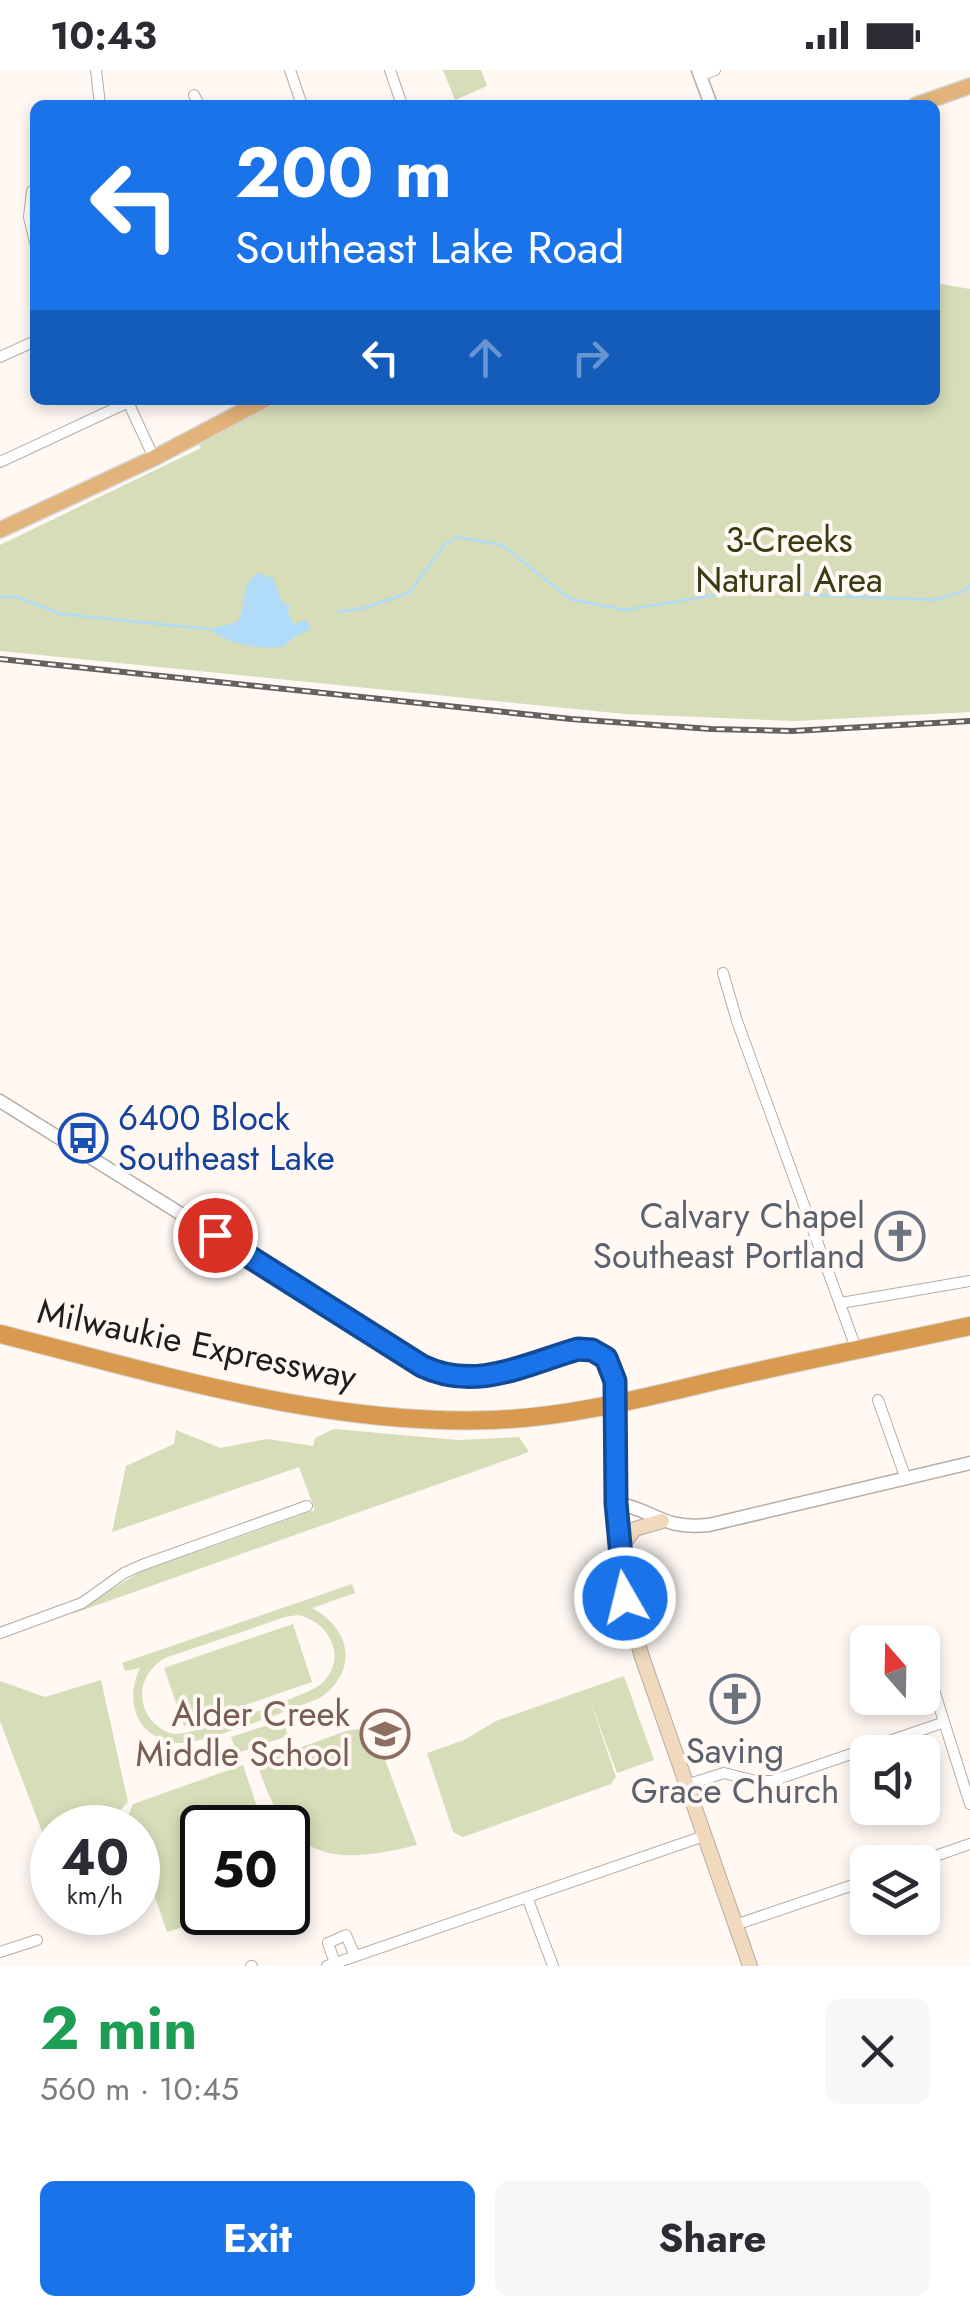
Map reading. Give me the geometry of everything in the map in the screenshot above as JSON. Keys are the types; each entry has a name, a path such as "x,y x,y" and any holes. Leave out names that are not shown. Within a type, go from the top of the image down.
{"highway":[{"name":"Milwaukie Expressway","path":"0,1334 248,1394 411,1419 519,1418 615,1405 970,1326"}],"main road":[{"path":"930,100 970,86"},
{"path":"0,530 154,458 255,405"},
{"path":"615,1405 618,1549 632,1621 750,1966"},
{"path":"618,1549 635,1529 662,1521"}],"street":[{"path":"96,70 99,100"},
{"path":"290,70 300,100"},
{"path":"390,70 400,100"},
{"path":"708,100 699,73 716,70"},
{"path":"0,357 30,342"},
{"path":"0,462 121,405"},
{"path":"132,405 154,458"},
{"path":"723,973 737,1022 856,1351"},
{"path":"0,1100 422,1366 446,1376 476,1377 578,1349 592,1350 612,1367 615,1405"},
{"path":"841,1303 970,1281"},
{"path":"878,1400 906,1479"},
{"path":"616,1503 684,1526 718,1524 970,1463"},
{"path":"0,1633 82,1603 142,1565 307,1506"},
{"path":"940,1708 970,1804"},
{"path":"686,1785 724,1772 756,1781 780,1779 942,1723"},
{"path":"355,1956 346,1935 328,1943 331,1965 704,1836"},
{"path":"940,1854 970,1844"},
{"path":"735,1925 850,1886"},
{"path":"527,1896 553,1966"},
{"path":"0,1952 37,1940"}],"green space":[{"path":"443,70 481,70 487,86 455,100"},
{"name":"3-Creeks Natural Area","path":"940,284 970,289 970,712 795,721 625,714 0,651 0,545 201,448 198,444 272,405 940,405"},
{"path":"334,1429 458,1440 519,1437 529,1452 72,1614 140,1572 315,1510 299,1467 112,1532 126,1466 174,1444 176,1430 220,1448 267,1439 313,1446 315,1438"},
{"path":"352,1584 355,1593 312,1608 336,1627 342,1639 345,1664 331,1688 318,1699 225,1733 177,1743 150,1733 134,1707 134,1687 140,1668 125,1671 122,1663","holes":["298,1615 327,1633 334,1653 329,1674 312,1690 185,1733 163,1730 147,1714 142,1696 144,1683 154,1666 165,1658 285,1617"]},
{"path":"293,1624 312,1682 184,1726 164,1668"},
{"path":"624,1676 654,1760 617,1773 589,1698 616,1777 611,1784 463,1837 453,1832 427,1753 464,1740 496,1721"},
{"path":"101,1680 128,1802 125,1805 32,1805 0,1721 0,1681 45,1697"},
{"path":"283,1720 288,1736 237,1753 231,1737"},
{"path":"361,1729 379,1744 417,1845 358,1855 334,1854 310,1845 310,1805 275,1805 257,1763"},
{"path":"243,1765 257,1805 180,1805 180,1928 167,1932 160,1911 160,1805 133,1804"}],"water":[{"path":"257,573 273,578 283,604 291,606 287,611 294,624 307,620 311,629 283,647 244,645 209,629 238,622 246,589"}],"waterway":[{"path":"338,612 409,593 445,544 457,537 502,545 570,599 625,610 766,587 812,595 935,600 964,591 970,585"},
{"path":"0,597 17,597 61,614 208,629"}],"railway":[{"path":"0,659 571,719 711,729 793,731 970,721"}],"place":[{"name":"6400 Block Southeast Lake","path":"83,1138"},
{"name":"Calvary Chapel Southeast Portland","path":"900,1236"},
{"name":"Saving Grace Church","path":"735,1699"},
{"name":"Alder Creek Middle School","path":"385,1734"}],"route":[{"path":"215,1235 422,1366 446,1376 492,1375 578,1349 592,1350 606,1358 615,1381 616,1503 625,1598"}]}
